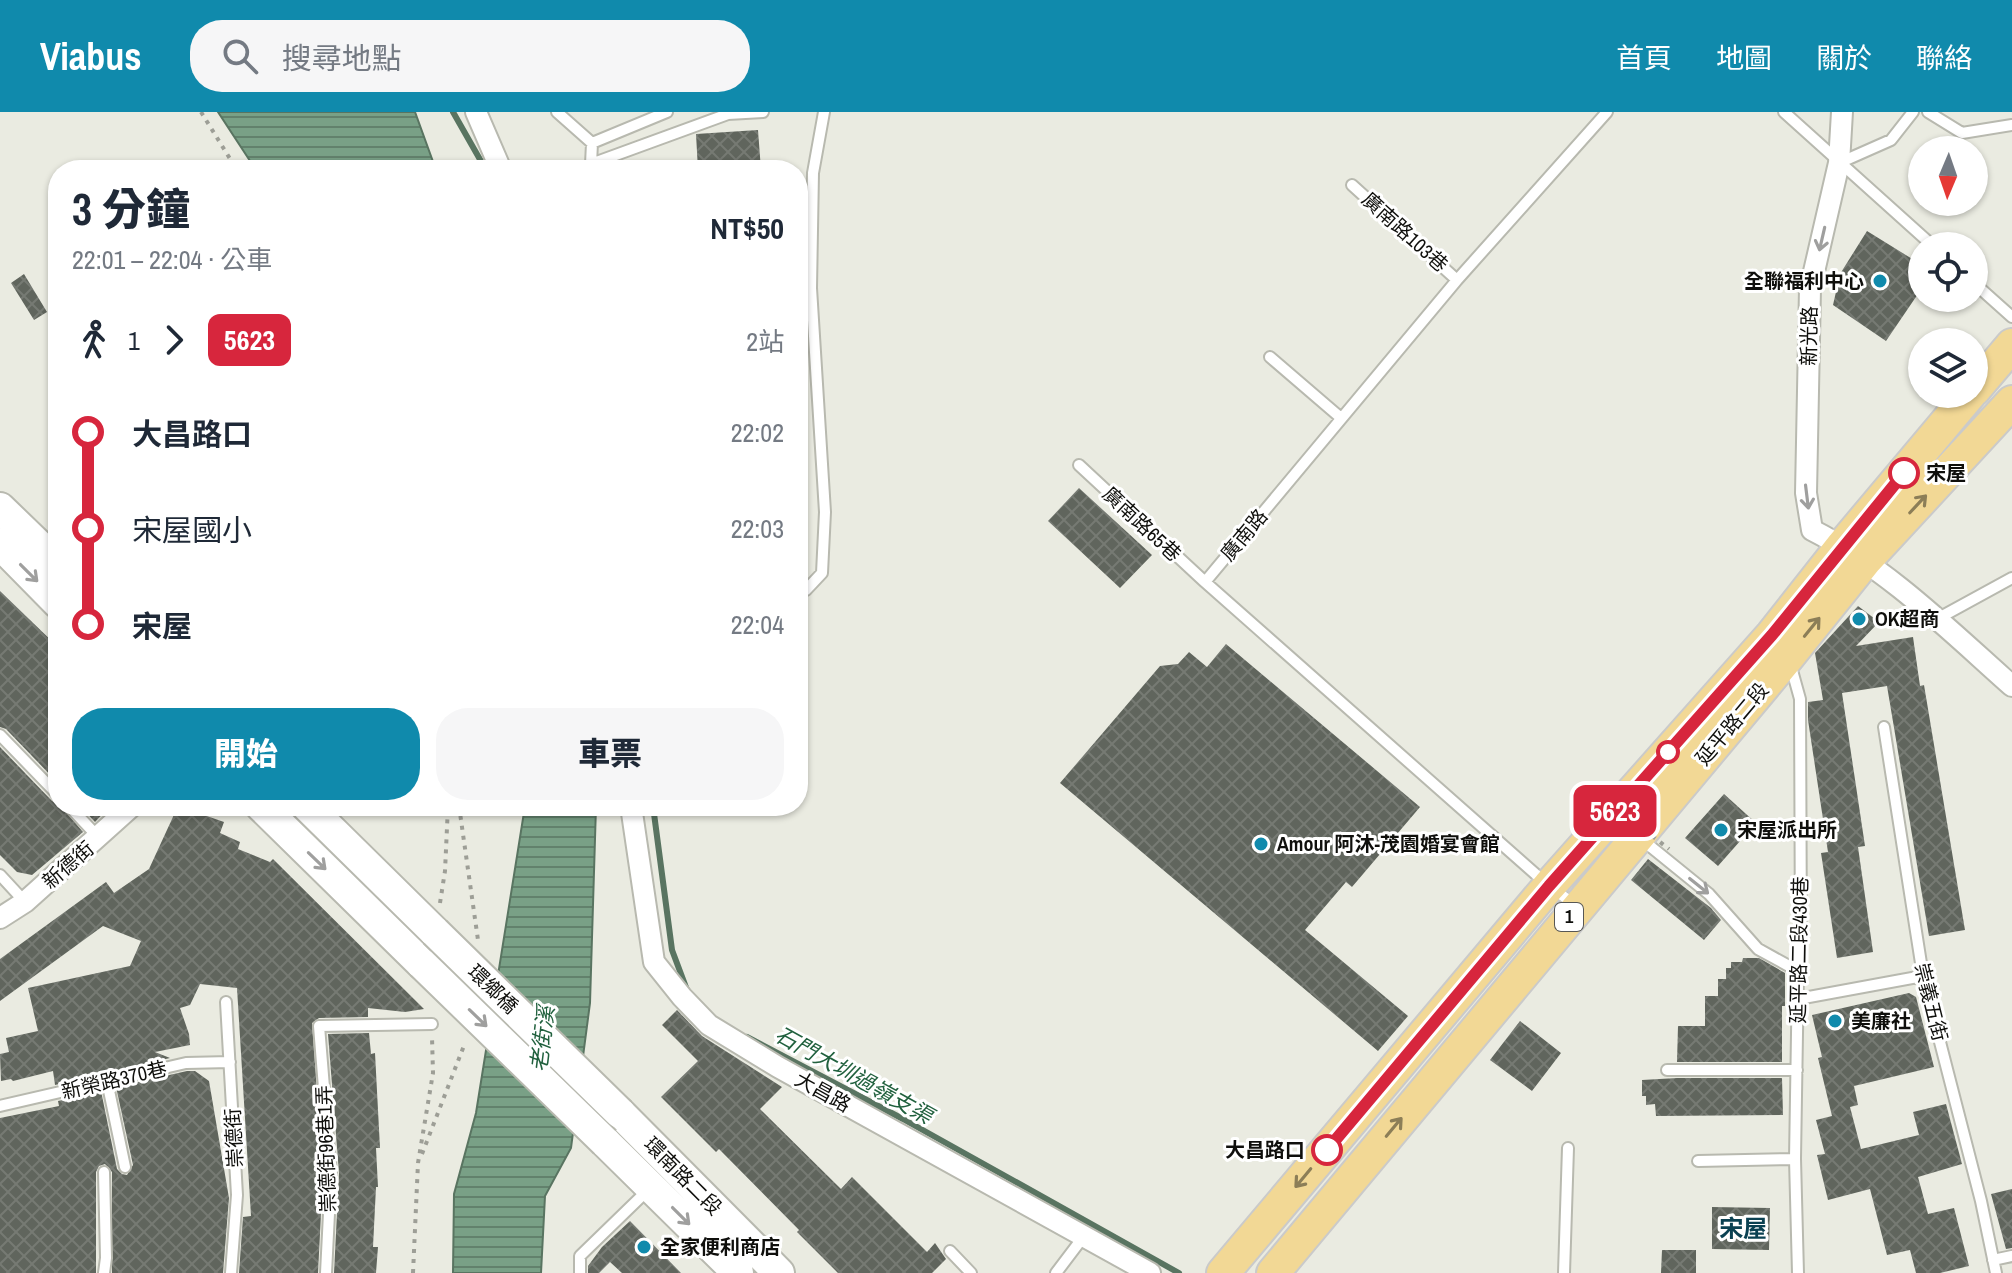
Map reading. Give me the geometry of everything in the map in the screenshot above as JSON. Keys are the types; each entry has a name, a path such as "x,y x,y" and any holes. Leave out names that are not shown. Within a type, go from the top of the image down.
{"main road":[{"name":"延平路二段","path":"1988,373 2012,345"},
{"name":"延平路二段","path":"1854,553 2012,402"},
{"name":"延平路二段","path":"1273,1273 1638,837 1960,408"},
{"path":"3,526 48,557"},
{"path":"3,526 48,589"},
{"name":"延平路二段","path":"1223,1273 1549,886 1780,646"},
{"name":"環鄉橋","path":"271,816 605,1142"},
{"name":"環鄉橋","path":"317,816 620,1113"},
{"name":"環南路二段","path":"620,1113 779,1273"},
{"name":"環南路二段","path":"605,1142 738,1273"}],"street":[{"path":"476,112 497,160"},
{"name":"新光路","path":"1842,112 1839,163 1810,289 1806,493 1812,530 1854,553"},
{"path":"1854,553 1937,619 2012,686"},
{"name":"新德街","path":"0,918 25,902 122,816"},
{"name":"大昌路","path":"632,816 654,962 709,1025 778,1067 1150,1273"}],"lane":[{"path":"557,112 592,143"},
{"path":"592,143 667,112"},
{"path":"602,160 728,114 763,112"},
{"path":"808,588 822,573 825,512 811,288 813,173 824,112"},
{"name":"廣南路","path":"1205,582 1457,280 1607,112"},
{"path":"1784,112 1917,232"},
{"path":"1839,163 1891,140 1913,112"},
{"path":"1928,112 1962,133 2012,125"},
{"path":"591,160 592,143"},
{"name":"廣南路103巷","path":"1352,185 1457,280"},
{"path":"1988,296 2012,317"},
{"path":"1270,357 1341,418"},
{"name":"廣南路65巷","path":"1079,465 1205,582"},
{"path":"1937,619 2012,578"},
{"path":"1205,582 1549,886 1578,906"},
{"name":"延平路二段430巷","path":"1780,646 1800,699 1801,949 1795,1159 1798,1273"},
{"name":"崇義五街","path":"1884,727 1923,976 1981,1201 1996,1273"},
{"path":"0,735 48,785"},
{"path":"78,816 99,838"},
{"path":"1638,837 1709,894 1758,949 1798,971"},
{"path":"0,875 25,902"},
{"path":"1798,999 1923,976"},
{"name":"崇德街","path":"226,1002 237,1195 231,1273"},
{"name":"崇德街96巷1弄","path":"326,1273 331,1174 319,1026 432,1024"},
{"name":"新榮路370巷","path":"0,1106 186,1063 230,1062"},
{"path":"1667,1070 1797,1070"},
{"path":"107,1081 125,1167"},
{"path":"1564,1273 1568,1148"},
{"path":"1698,1161 1795,1159"},
{"path":"580,1273 580,1256 651,1187 677,1169"},
{"path":"104,1172 104,1273"},
{"path":"1056,1273 1084,1236"},
{"path":"950,1251 971,1273"},
{"path":"1993,1260 2012,1256"}],"path":[{"path":"201,112 231,160"},
{"path":"1605,799 1669,849"},
{"path":"460,816 480,950"},
{"path":"418,1163 465,1043"}],"water":[{"path":"218,112 415,112 432,160 249,160"},
{"name":"老街溪","path":"523,816 596,816 590,1003 571,1148 545,1196 541,1273 453,1273 454,1194 476,1113"}],"building":[{"path":"758,130 760,160 697,160 696,134"},
{"name":"全聯福利中心","path":"1867,231 1908,256 1908,309 1886,341 1833,305 1840,274"},
{"path":"24,274 47,312 34,320 11,283"},
{"path":"1079,488 1152,555 1120,588 1048,521"},
{"path":"0,591 48,637 48,773 6,729 0,727"},
{"path":"1858,606 1879,622 1856,646 1913,637 1920,686 1924,685 1965,930 1929,936 1887,686 1842,693 1865,846 1858,847 1873,952 1837,958 1821,853 1828,852 1808,702 1823,700 1815,653"},
{"name":"Amour 阿沐-茂園婚宴會館","path":"1226,644 1420,807 1352,887 1346,882 1305,930 1408,1016 1378,1051 1060,783 1160,666 1178,664 1189,652 1207,667"},
{"path":"0,747 48,797 48,816 69,816 83,832 32,875 17,872 0,855"},
{"name":"宋屋派出所","path":"1724,794 1756,823 1718,866 1685,838"},
{"path":"173,816 207,816 224,822 220,833 240,842 238,849 270,862 273,859 424,1009 405,1012 368,1008 368,1017 319,1018 312,1023 323,1174 318,1273 239,1273 243,1217 251,1216 237,988 200,984 190,1005 180,1008 190,1045 155,1052 170,1058 55,1085 53,1071 1,1081 0,1054 9,1052 6,1038 38,1031 28,988 130,966 141,941 103,926 0,1001 0,959 106,882 114,893 149,869"},
{"path":"1648,859 1711,908 1721,920 1704,940 1631,880"},
{"path":"1743,958 1759,958 1785,973 1782,1062 1677,1062 1678,1026 1705,1026 1705,996 1718,996 1718,979 1726,979 1726,968 1731,968 1731,962 1742,962"},
{"path":"1909,993 1916,997 1934,1067 1854,1086 1858,1105 1850,1107 1861,1149 1919,1135 1913,1112 1946,1104 1962,1164 1918,1177 1928,1214 1954,1208 1969,1266 1940,1273 1916,1273 1910,1250 1887,1255 1870,1189 1828,1200 1817,1155 1825,1154 1816,1120 1832,1116 1818,1058 1822,1057 1812,1015"},
{"path":"677,1010 702,1036 782,1087 760,1109 841,1189 852,1177 927,1252 935,1243 946,1259 932,1273 838,1273 719,1149 716,1152 661,1097 698,1061 662,1025"},
{"path":"1520,1021 1561,1053 1532,1091 1490,1060"},
{"path":"369,1033 371,1054 375,1053 380,1148 376,1148 378,1187 373,1247 378,1247 376,1273 334,1273 339,1173 328,1034"},
{"path":"195,1071 209,1081 229,1198 223,1273 112,1273 112,1172 105,1164 99,1166 96,1172 96,1273 0,1273 0,1118 59,1106 58,1101 101,1091 117,1169 127,1175 133,1165 116,1087"},
{"path":"1782,1078 1783,1115 1656,1116 1655,1104 1646,1105 1646,1096 1642,1096 1642,1080"},
{"path":"2012,1189 2012,1248 2006,1249 1991,1194"},
{"path":"1712,1207 1770,1208 1769,1250 1712,1249"},
{"path":"630,1221 681,1273 622,1273 610,1262 599,1273 588,1273 588,1266 602,1247"},
{"path":"1662,1250 1696,1250 1696,1273 1661,1273"}],"waterway":[{"name":"石門大圳過嶺支渠","path":"453,112 480,160"},
{"name":"石門大圳過嶺支渠","path":"654,816 672,950 687,990"},
{"name":"石門大圳過嶺支渠","path":"747,1037 903,1119 1179,1273"}],"bus line":[{"name":"5623","path":"1327,1150 1549,886 1772,635 1904,473"}],"place":[{"name":"全聯福利中心","path":"1880,281"},
{"name":"宋屋","path":"1904,473"},
{"name":"OK超商","path":"1859,619"},
{"name":"宋屋派出所","path":"1721,830"},
{"name":"Amour 阿沐-茂園婚宴會館","path":"1261,844"},
{"name":"美廉社","path":"1835,1021"},
{"name":"大昌路口","path":"1327,1150"},
{"name":"全家便利商店","path":"644,1247"}],"district":[{"name":"宋屋","path":"1743,1229"}]}
